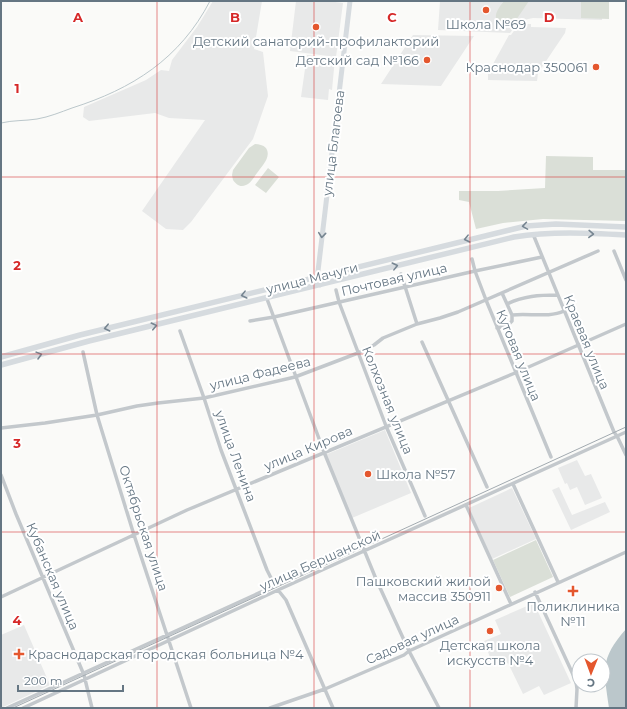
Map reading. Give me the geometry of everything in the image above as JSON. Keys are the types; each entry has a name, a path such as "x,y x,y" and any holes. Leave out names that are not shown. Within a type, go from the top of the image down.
{"main road":[{"name":"улица Мачуги","path":"1,357 80,335 526,226 556,224 626,227"},
{"name":"улица Мачуги","path":"1,365 82,343 533,234 556,233 626,235"},
{"path":"222,300 228,303 225,308"}],"street":[{"name":"улица Благоева","path":"320,285 318,276 326,198 350,1"},
{"name":"Краевая улица","path":"533,234 614,432 626,455"},
{"name":"улица Фадеева","path":"1,428 97,415 137,406 204,398 295,377 358,353 374,345 383,338 417,324 440,318 486,300 598,251"},
{"path":"614,251 626,280"},
{"name":"Почтовая улица","path":"250,321 274,317 542,257"},
{"name":"Кутовая улица","path":"472,259 475,271 515,373 551,457"},
{"path":"400,274 417,324"},
{"name":"Колхозная улица","path":"336,290 338,302 386,426 425,516"},
{"path":"498,328 509,324 512,321 512,315 502,293"},
{"path":"508,304 522,298 542,295 557,295"},
{"path":"267,299 295,377 362,546 409,650 440,708"},
{"path":"512,315 553,315 564,311"},
{"name":"улица Кирова","path":"1,597 187,510 449,401 626,324"},
{"name":"улица Ленина","path":"180,331 221,450 267,570 275,586"},
{"path":"422,342 487,487"},
{"name":"Октябрьская улица","path":"83,352 97,415 134,535 191,708"},
{"name":"улица Бершанской","path":"22,708 626,432"},
{"name":"Кубанская улица","path":"1,474 16,514 83,673 92,708"},
{"path":"513,484 558,582"},
{"path":"466,505 511,604"},
{"name":"улица Бершанской","path":"7,708 362,546"},
{"name":"Садовая улица","path":"270,708 325,689 404,655 409,650 626,552"},
{"path":"278,590 286,600 333,708"},
{"path":"536,592 576,681 576,708"}],"shaded area":[{"path":"213,1 262,1 254,49 263,52 268,96 253,139 191,222 183,230 166,229 142,211 205,120 169,118 155,113 89,121 83,117 84,107 146,80 161,70 169,71 172,60 197,27"},
{"name":"Детский санаторий-профилакторий","path":"296,1 328,1 343,3 336,57 290,51"},
{"name":"Школа №69","path":"440,1 602,1 602,20 533,18 519,21 510,33 438,30"},
{"path":"504,1 529,1 514,23 506,25 498,21 496,18 497,11"},
{"path":"581,1 609,1 609,19 581,18"},
{"path":"519,24 531,24 531,27 566,28 565,33 538,73 537,81 488,80 488,73 509,35 511,35"},
{"name":"Детский сад №166","path":"413,35 474,36 441,86 381,84"},
{"path":"307,55 335,58 332,90 329,89 328,100 301,97"},
{"path":"255,144 266,148 268,151 267,158 251,181 244,186 240,186 233,180 233,170 249,148"},
{"path":"546,156 593,157 593,170 626,170 626,221 543,219 503,223 476,229 469,202 459,200 459,191 498,191 545,188"},
{"path":"268,168 279,177 266,193 255,185"},
{"name":"Школа №57","path":"385,430 411,493 352,518 325,455"},
{"path":"577,460 585,476 591,474 602,498 585,505 577,487 570,490 567,483 565,484 558,468"},
{"path":"559,487 572,515 605,502 610,512 571,530 552,490"},
{"path":"512,488 536,539 492,559 469,508"},
{"path":"536,540 553,577 510,597 493,560"},
{"path":"534,603 571,683 544,695 539,686 523,694 508,663 504,665 500,657 491,660 484,641 501,634 495,620"},
{"name":"Краснодарская городская больница №4","path":"24,625 50,685 1,708 1,635"},
{"path":"626,629 626,708 609,708 607,693 611,693 611,653 609,653"}],"waterway":[{"path":"1,123 50,116 94,100 134,81 152,69 184,40 210,1"}],"tram line":[{"path":"13,708 626,427"}],"place":[{"name":"Школа №69","path":"486,10"},
{"name":"Детский санаторий-профилакторий","path":"316,27"},
{"name":"Детский сад №166","path":"427,60"},
{"name":"Краснодар 350061","path":"596,67"},
{"name":"Школа №57","path":"368,474"},
{"name":"Пашковский жилой массив 350911","path":"499,588"},
{"name":"Поликлиника №11","path":"573,591"},
{"name":"Детская школа искусств №4","path":"490,631"},
{"name":"Краснодарская городская больница №4","path":"19,654"}]}
